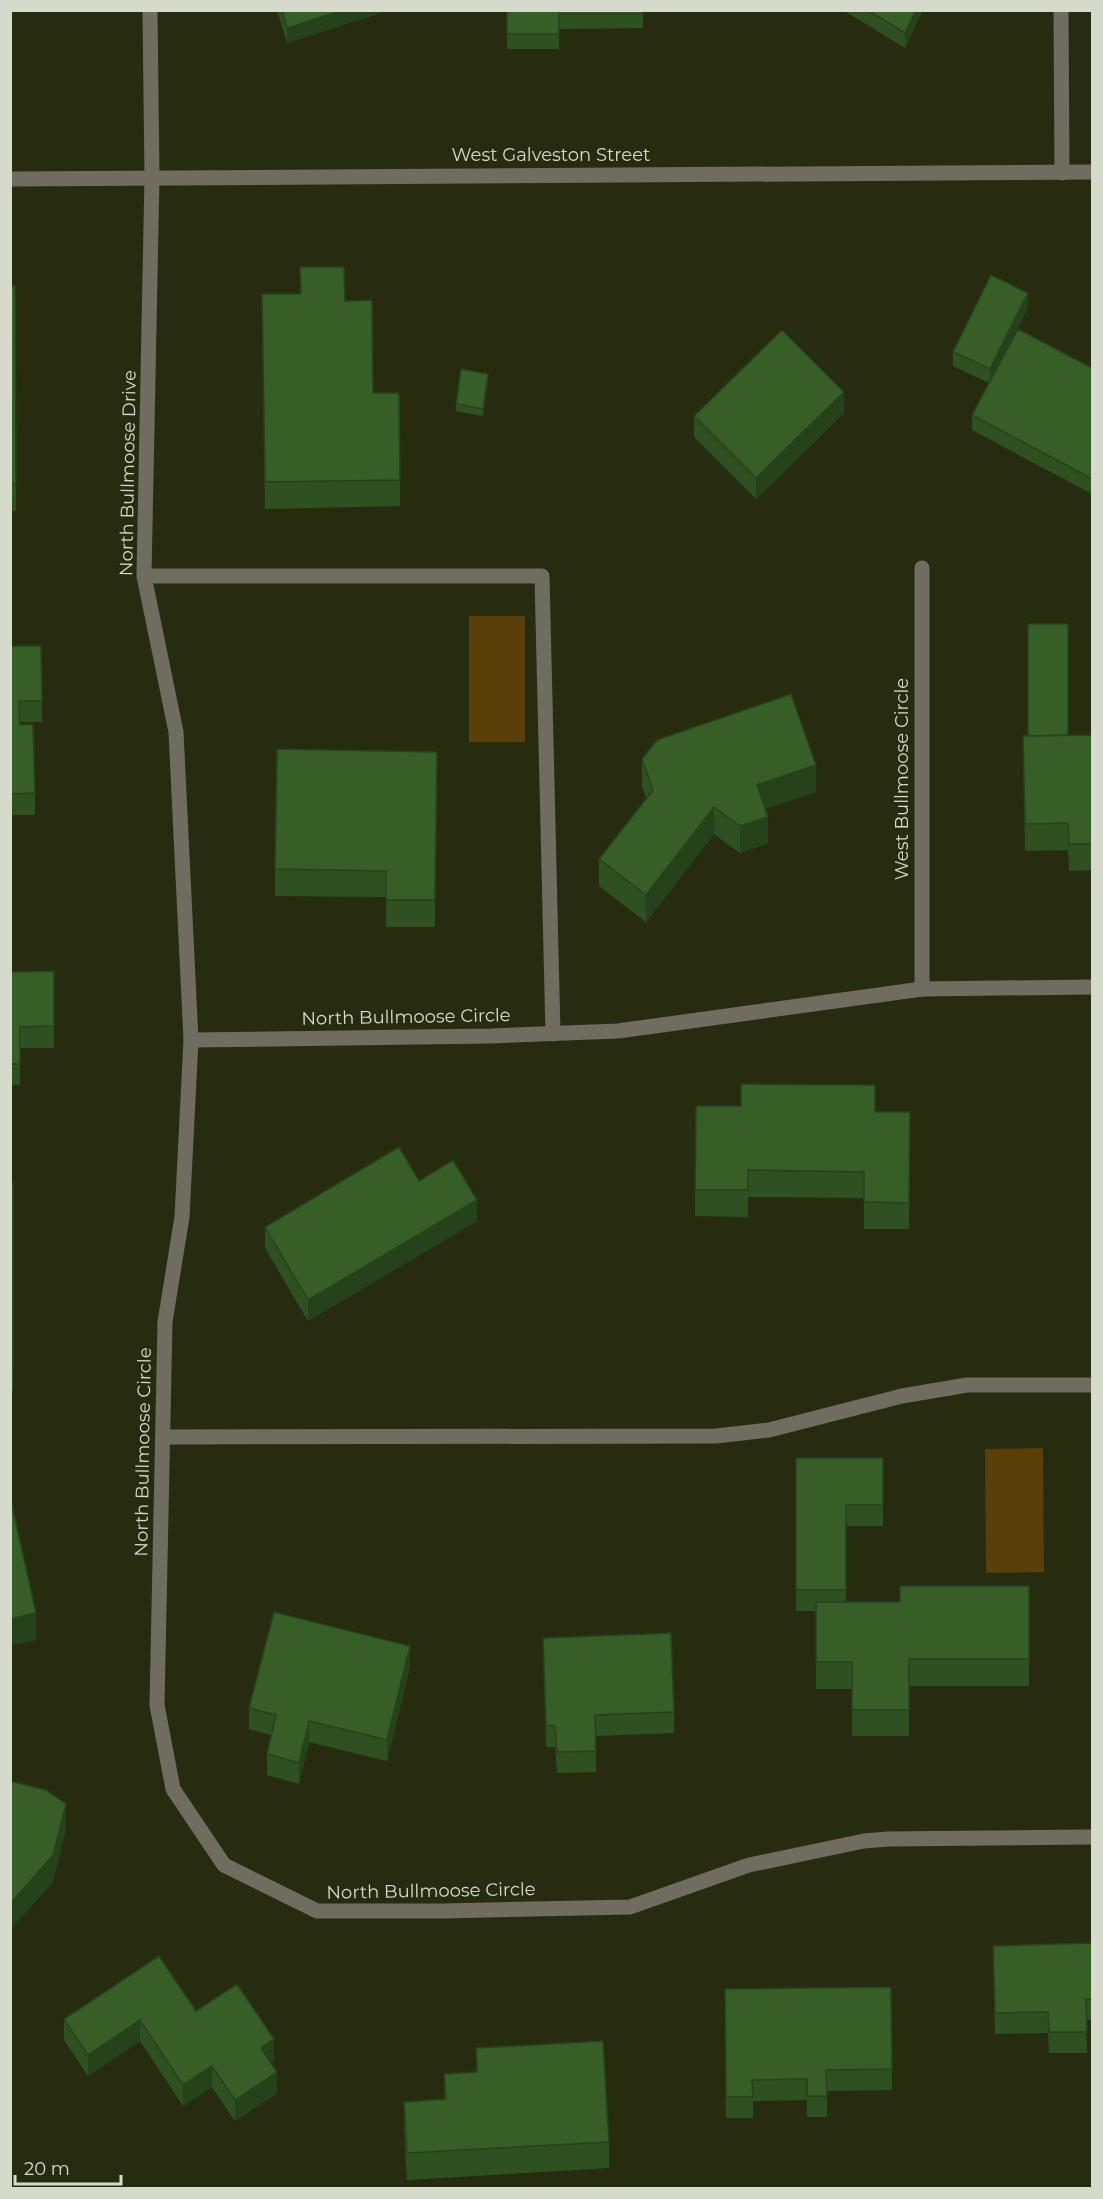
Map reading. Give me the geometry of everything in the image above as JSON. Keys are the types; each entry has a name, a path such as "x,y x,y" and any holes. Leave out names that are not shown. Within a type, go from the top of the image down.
{"street":[{"name":"North Bullmoose Drive","path":"150,10 152,177 144,576 176,732 191,1040"},
{"path":"1061,10 1062,172"},
{"name":"West Galveston Street","path":"10,179 1092,172"},
{"name":"West Bullmoose Circle","path":"922,568 922,989"},
{"path":"144,576 542,576 553,1034"},
{"name":"North Bullmoose Circle","path":"1092,987 922,989 618,1031 191,1040 182,1216 165,1322 157,1705 173,1789 224,1865 317,1911 630,1907 749,1865 864,1841 1092,1837"},
{"path":"163,1437 716,1436 769,1430 902,1396 967,1385 1092,1385"}],"shaded area":[{"path":"469,616 525,616 525,742 469,742"},
{"path":"1043,1448 1044,1572 986,1573 985,1449"}],"building":[{"path":"282,10 344,10 287,28"},
{"path":"507,10 643,10 643,14 559,14 559,34 507,34"},
{"path":"867,10 916,10 905,33"},
{"path":"300,267 344,267 345,301 372,300 373,393 399,393 400,480 265,482 262,294 301,294"},
{"path":"991,275 1028,293 990,369 953,352"},
{"path":"10,286 15,286 16,484 10,484"},
{"path":"1018,329 1092,368 1092,479 972,415"},
{"path":"782,330 844,392 756,478 694,416"},
{"path":"461,369 488,374 483,409 456,404"},
{"path":"1028,624 1068,624 1068,735 1028,736"},
{"path":"10,646 41,646 42,701 19,701 20,725 33,724 35,793 10,794"},
{"path":"791,694 816,765 757,785 768,817 740,826 714,807 646,895 599,859 653,790 642,759 657,740"},
{"path":"1092,735 1092,844 1069,844 1068,823 1025,824 1023,736"},
{"path":"277,749 437,752 435,900 386,900 386,871 275,869"},
{"path":"54,971 54,1026 20,1027 20,1064 10,1064 10,972"},
{"path":"741,1084 875,1085 875,1112 910,1112 909,1203 864,1202 864,1172 748,1170 748,1190 695,1190 696,1106 741,1106"},
{"path":"399,1147 419,1181 453,1160 477,1200 308,1300 265,1227"},
{"path":"10,1183 13,1183 13,1370 10,1370"},
{"path":"796,1458 883,1458 883,1505 846,1505 846,1590 796,1590"},
{"path":"10,1496 36,1613 10,1619"},
{"path":"900,1586 1029,1586 1029,1659 909,1659 909,1710 852,1710 852,1662 816,1662 816,1602 900,1602"},
{"path":"274,1612 410,1646 387,1740 309,1721 299,1763 267,1754 276,1715 249,1708"},
{"path":"671,1633 674,1712 595,1715 596,1751 557,1752 555,1726 546,1726 543,1638"},
{"path":"10,1781 46,1790 66,1804 53,1855 10,1904"},
{"path":"1092,1943 1092,1999 1086,1999 1087,2032 1049,2032 1048,2012 995,2013 993,1946"},
{"path":"159,1956 196,2011 237,1984 274,2039 261,2048 277,2072 235,2100 212,2066 183,2085 140,2020 88,2055 64,2019"},
{"path":"891,1987 892,2069 826,2070 827,2096 807,2096 807,2079 752,2080 753,2097 726,2097 725,1989"},
{"path":"603,2041 609,2142 407,2153 404,2102 446,2099 444,2074 477,2072 476,2048"}]}
